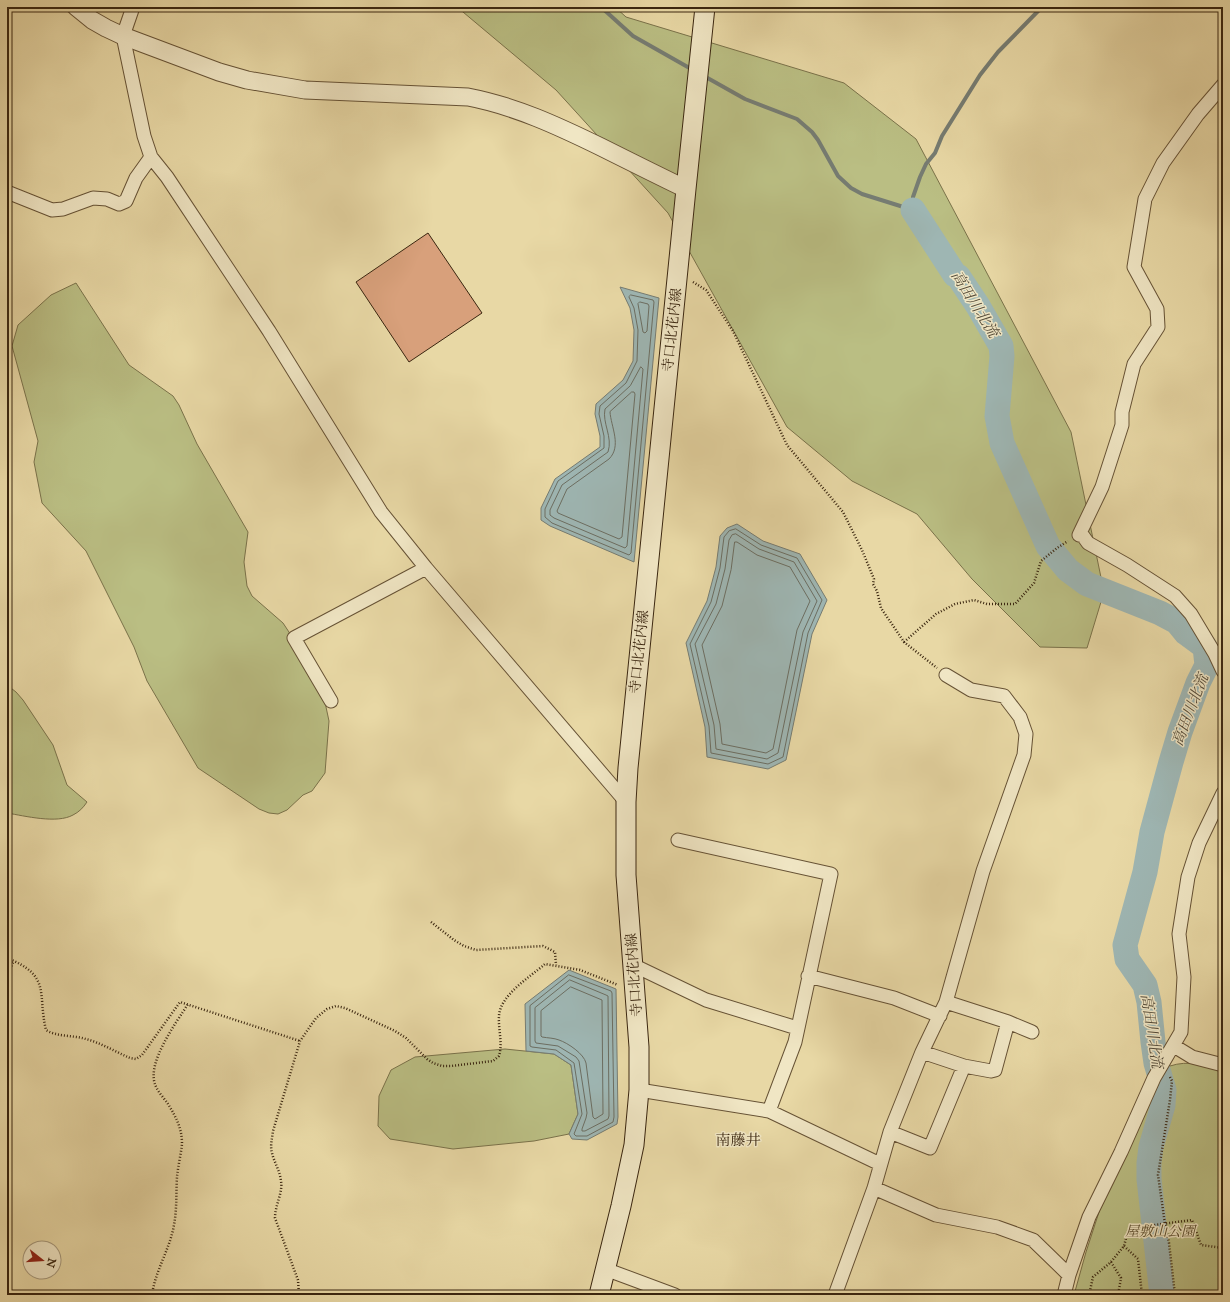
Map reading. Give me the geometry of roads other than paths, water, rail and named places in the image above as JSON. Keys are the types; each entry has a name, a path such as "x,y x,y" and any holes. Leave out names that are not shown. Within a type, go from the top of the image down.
{"main road":[{"name":"寺口北花内線","path":"599,1295 621,1206 634,1145 639,1090 639,1047 626,875 626,802 631,728 705,7"}],"street":[{"path":"76,7 92,20 123,36 220,72 247,80 305,90 468,97 487,100 532,115 686,188"},
{"path":"133,7 123,36 144,136 151,157 171,184 270,331 381,512 426,568 626,802"},
{"path":"1223,85 1198,114 1163,163 1144,199 1134,267 1157,310 1158,327 1134,364 1122,412 1122,424 1102,487 1079,535 1083,536 1088,543 1127,565 1175,596 1191,614 1215,654 1223,671"},
{"path":"7,192 52,210 63,210 93,198 107,199 119,204 126,202 136,178 151,157"},
{"path":"331,701 294,638 426,568"},
{"path":"835,1295 874,1188 890,1132 922,1052 946,1002 983,871 1024,754 1026,734 1020,717 1004,696 971,690 946,675"},
{"path":"1064,1295 1069,1275 1089,1217 1115,1165 1154,1078 1181,1032 1184,977 1179,934 1188,877 1199,843 1223,793"},
{"path":"678,840 831,874 795,1042 769,1111"},
{"path":"633,965 706,1000 797,1028"},
{"path":"808,976 894,998 940,1016"},
{"path":"946,1002 1008,1022 1032,1032"},
{"path":"922,1052 964,1066 991,1071 995,1070 1008,1022"},
{"path":"1174,1046 1192,1058 1223,1065"},
{"path":"890,1132 930,1148 964,1066"},
{"path":"639,1090 769,1111 880,1164"},
{"path":"874,1188 936,1216 997,1227 1033,1240 1069,1275"},
{"path":"605,1269 675,1295"}],"water":[{"path":"620,287 659,298 634,562 550,526 541,520 541,508 555,479 600,447 600,436 595,414 596,404 623,380 633,361 634,330 630,308"},
{"path":"737,524 763,541 800,554 827,600 812,634 786,760 768,769 707,757 705,727 686,643 707,601 716,567 720,536 727,528"},
{"path":"569,970 616,989 617,1124 587,1140 572,1139 569,1134 578,1114 571,1065 554,1054 526,1051 525,1004"}],"waterway":[{"path":"601,7 633,36 693,70"},
{"path":"704,76 745,99 797,119 812,132 838,176 851,188 862,194 913,210 913,197 926,164 935,153 942,136 980,75 998,52 1042,7"},
{"name":"高田川北流","path":"913,210 955,275 958,276 978,306 1001,346 1002,356 997,416 1002,443 1048,546 1068,570 1087,584 1160,613 1177,622 1186,633 1205,647 1207,665 1198,683 1171,762 1152,832 1145,872 1125,945 1127,959 1145,985 1149,1002 1156,1063 1164,1090 1163,1105 1151,1147 1149,1163 1149,1179 1162,1295"}],"district":[{"name":"南藤井","path":"738,1140"}],"park label":[{"name":"屋敷山公園","path":"1160,1231"}]}
